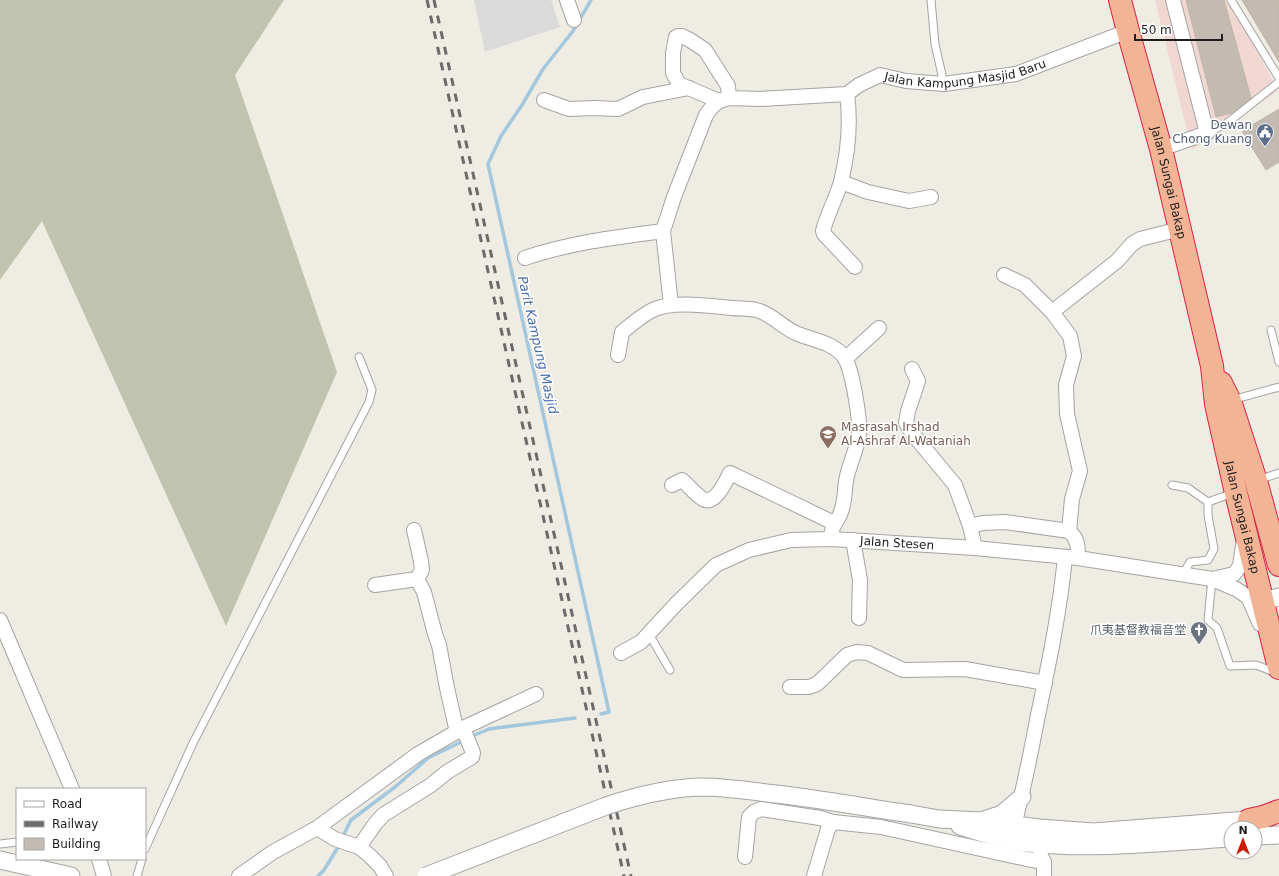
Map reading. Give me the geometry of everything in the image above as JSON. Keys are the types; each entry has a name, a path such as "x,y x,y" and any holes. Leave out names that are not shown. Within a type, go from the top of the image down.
{"highway":[{"name":"Jalan Sungai Bakap","path":"1120,0 1161,149 1212,366 1228,411 1237,454 1236,493 1245,531 1271,599 1279,669"},
{"name":"Jalan Sungai Bakap","path":"1237,454 1256,480 1279,565"},
{"path":"1260,820 1263,817 1279,811"}],"street":[{"path":"567,0 574,20"},
{"path":"1161,149 1207,133 1173,0"},
{"name":"Jalan Kampung Masjid Baru","path":"847,94 859,85 880,75 906,81 944,84 1016,74 1128,32"},
{"path":"671,305 663,231 674,197 706,115 712,107 724,100 728,86 705,50 690,40 682,36 678,36 676,37 673,53 673,72 679,84 689,88 724,100 847,94 849,132 841,182 824,234 855,267"},
{"path":"544,100 569,109 618,109 643,97 689,88"},
{"path":"841,182 868,192 909,201 931,197"},
{"path":"1052,312 1117,261 1132,244 1140,239 1180,229"},
{"path":"525,258 541,252 663,231"},
{"path":"1004,275 1025,285 1052,312 1070,336 1074,356 1066,384 1067,414 1080,471 1072,499 1069,531"},
{"path":"618,355 622,332 652,310 671,305 757,310 797,334 814,339 837,350 846,359 856,399 860,425 856,446 846,478 845,497 841,513 831,530 831,539"},
{"path":"846,359 879,328"},
{"path":"912,368 918,381 908,411 906,423 912,434 955,484 970,526 975,548"},
{"path":"672,485 682,480 704,500 709,500 716,496 730,473 834,524"},
{"path":"970,526 983,523 1005,522 1069,531 1075,537 1078,545 1071,558 1062,583 1045,683 1022,797 1014,825"},
{"path":"414,530 422,570 417,579"},
{"name":"Jalan Stesen","path":"1212,579 1234,574 1240,566 1245,531"},
{"name":"Jalan Stesen","path":"621,653 641,642 677,603 716,565 749,550 791,540 831,539 975,548 1071,558 1212,579 1236,589 1248,597 1279,669"},
{"path":"853,540 860,580 859,618"},
{"path":"375,585 417,579"},
{"path":"356,846 383,815 472,757 473,753 464,736 446,688 439,645 424,592 417,579"},
{"path":"0,620 72,788"},
{"path":"790,688 812,686 817,684 847,655 858,652 868,653 903,670 965,669 1045,683"},
{"path":"239,876 273,852 317,828 418,754 464,736 536,694"},
{"path":"426,876 635,796 700,787 728,788 795,796 939,819 982,821 1014,825 1034,838 1093,832 1223,829"},
{"path":"982,821 1002,814 1022,797"},
{"path":"1022,797 1034,838 1044,862 1044,876"},
{"path":"745,857 749,817 754,812 761,809 820,818 833,822 881,827 1044,862"},
{"path":"1263,824 1279,818"},
{"path":"939,819 979,833 1034,838 1056,844 1092,846 1223,838"},
{"path":"814,876 828,828 833,822"},
{"path":"317,828 335,839 356,846 369,855 380,866 386,876"},
{"path":"1263,831 1279,835"},
{"path":"1044,862 1056,844"},
{"path":"0,860 71,876"},
{"path":"99,860 104,876"}],"lane":[{"path":"931,0 935,44 944,84"},
{"path":"1231,0 1279,78"},
{"path":"1207,133 1226,124 1279,82"},
{"path":"1270,330 1279,362"},
{"path":"146,847 193,743 369,402 372,390 359,357"},
{"path":"1228,411 1243,396 1279,387"},
{"path":"1256,480 1279,473"},
{"path":"1172,485 1188,488 1208,502"},
{"path":"1208,502 1236,493"},
{"path":"1183,574 1190,562 1208,560 1214,549 1208,515 1208,502"},
{"path":"1212,579 1208,620 1217,628 1230,666 1256,665 1279,674"},
{"path":"649,634 670,670"},
{"path":"0,844 16,842"},
{"path":"137,876 142,860"}],"shaded area":[{"path":"0,0 284,0 235,75 337,372 226,626 42,221 0,280"},
{"path":"474,0 551,0 560,27 485,52"},
{"path":"1155,0 1231,0 1278,91 1192,150"}],"building":[{"path":"1186,0 1224,0 1251,98 1232,113 1216,117"},
{"path":"1242,0 1279,0 1279,62"},
{"name":"Dewan Chong Kuang","path":"1279,109 1279,162 1266,170 1242,131"}],"waterway":[{"name":"Parit Kampung Masjid","path":"591,0 573,31 543,69 522,105 501,136 488,164 609,712 601,714"},
{"name":"Parit Kampung Masjid","path":"470,737 489,729 575,718"},
{"name":"Parit Kampung Masjid","path":"342,838 351,820 395,787 428,758 465,740"},
{"name":"Parit Kampung Masjid","path":"318,876 324,870 340,844"}],"railway":[{"path":"427,0 624,876"},
{"path":"434,0 631,876"}],"place":[{"name":"Dewan Chong Kuang","path":"1265,147"},
{"name":"Masrasah Irshad Al-Ashraf Al-Wataniah","path":"828,449"},
{"name":"爪夷基督教福音堂","path":"1199,645"}]}
